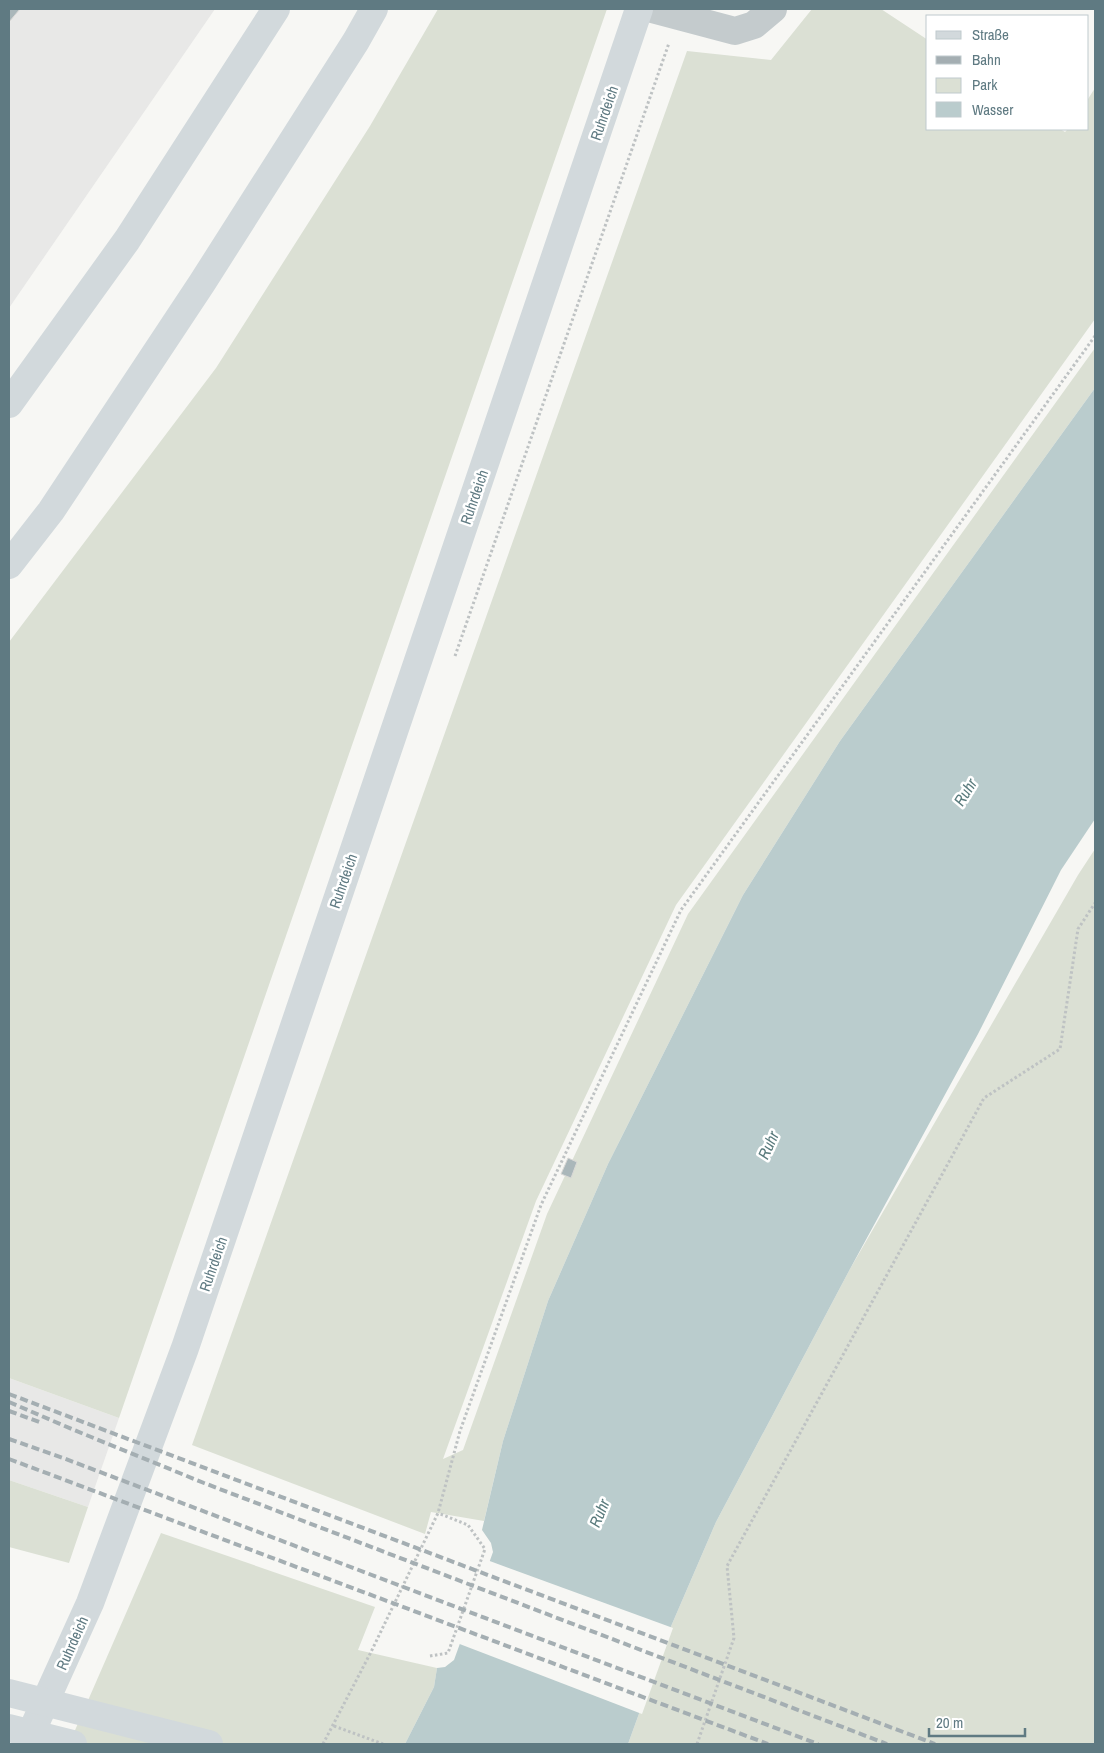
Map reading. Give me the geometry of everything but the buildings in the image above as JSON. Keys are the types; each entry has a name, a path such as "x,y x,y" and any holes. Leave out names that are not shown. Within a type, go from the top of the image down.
{"main road":[{"path":"9,404 127,240 276,9"},
{"path":"9,565 51,511 202,283 356,41 374,9"},
{"name":"Ruhrdeich","path":"26,1744 90,1603 185,1348 639,9"},
{"path":"9,1693 209,1744"},
{"path":"9,1728 73,1744"}],"street":[{"path":"652,9 735,31 754,25 773,9"}],"path":[{"path":"323,1744 334,1726 438,1512 460,1431 540,1205 681,910 1095,336"},
{"path":"697,1744 734,1638 727,1566 984,1098 1060,1049 1078,929 1095,903"},
{"path":"430,1656 448,1653 484,1549 468,1525 438,1512"},
{"path":"334,1726 383,1744"}],"shaded area":[{"path":"9,9 215,9 9,308"},
{"path":"9,1378 119,1418 88,1507 9,1480"}],"green space":[{"path":"438,9 607,9 119,1418 9,1378 9,642 216,368 370,126"},
{"path":"812,9 881,9 926,39 926,130 1062,130 1065,132 1067,130 1089,130 1089,97 1095,88 1095,319 676,905 536,1201 443,1459 463,1450 547,1214 688,914 1095,348 1095,388 840,741 743,895 608,1164 548,1301 503,1441 484,1521 431,1512 425,1534 192,1445 687,51 771,60"},
{"path":"1095,849 1095,1744 628,1744 669,1631 716,1522 850,1269 1078,875"},
{"path":"9,1480 88,1507 69,1563 9,1547"},
{"path":"161,1533 375,1607 358,1650 437,1668 434,1687 405,1744 69,1744"}],"water":[{"name":"Ruhr","path":"1095,388 1095,819 1061,870 978,1034 850,1269 716,1522 669,1631 628,1744 405,1744 434,1687 437,1668 445,1667 454,1660 493,1552 491,1543 482,1530 503,1441 548,1301 608,1164 743,895 840,741"}],"pier":[{"path":"487,1560 673,1628 642,1714 457,1643"}],"railway":[{"path":"9,1394 935,1744"},
{"path":"9,1402 204,1483 887,1744"},
{"path":"9,1411 42,1423"},
{"path":"9,1439 818,1744"},
{"path":"9,1459 768,1744"}]}
